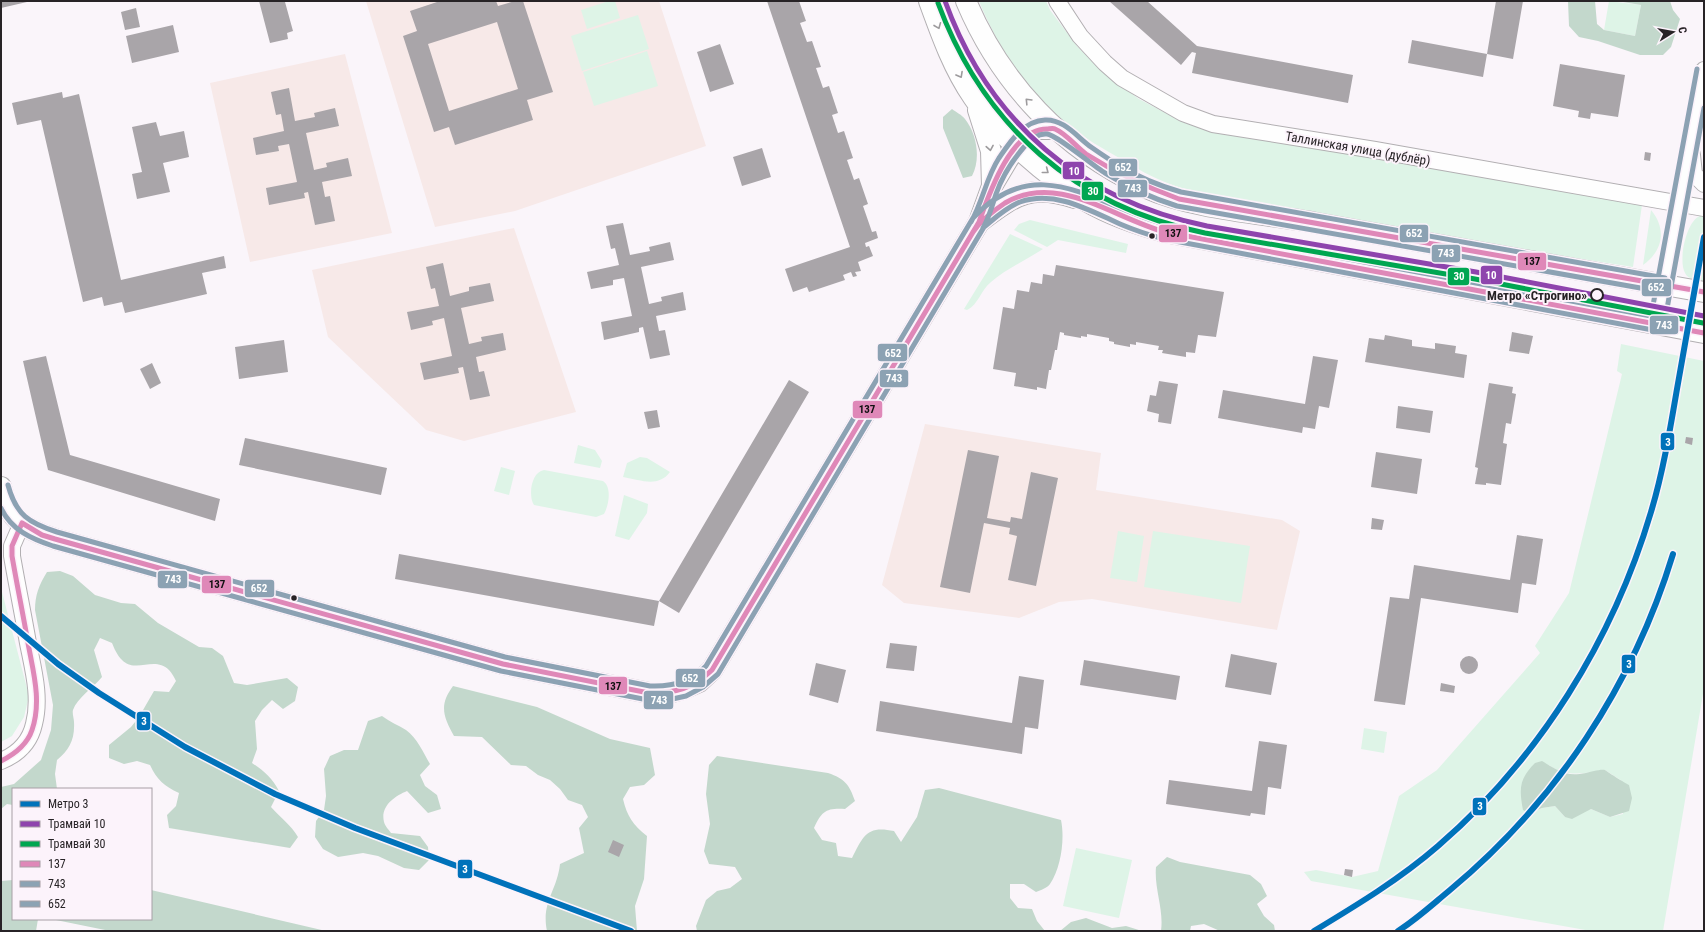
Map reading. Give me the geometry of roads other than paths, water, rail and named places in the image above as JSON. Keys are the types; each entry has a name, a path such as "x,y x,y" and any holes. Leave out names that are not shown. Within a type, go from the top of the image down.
{"main road":[{"path":"929,1 956,67 974,98 1016,146 1087,201"},
{"path":"966,1 984,40 1010,80 1055,129 1110,168 1143,186 1179,199 1704,292"},
{"path":"974,98 990,146 992,186"},
{"path":"1,487 8,510 22,523 42,535 55,539 503,664 649,693 669,693 696,685 703,680 719,659 748,608 865,416 979,222 992,186 1016,146 1028,134 1038,129 1055,129"},
{"path":"979,222 1013,198 1033,191 1050,191 1087,201 1123,218 1165,232 1704,333"}],"street":[{"name":"Таллинская улица (дублёр)","path":"1057,1 1080,36 1104,63 1122,78 1182,113 1213,124 1375,150 1704,208"},
{"path":"1657,324 1704,70"},
{"path":"1691,144 1694,174 1704,184"},
{"path":"1,761 15,753 26,742 30,735 37,712 36,689 12,556 12,546 22,523"}],"metro line":[{"name":"3","path":"1314,931 1409,870 1475,812 1509,775 1540,736 1594,651 1616,606 1635,560 1655,497 1669,435 1704,237"},
{"name":"3","path":"1398,931 1412,922 1488,856 1524,819 1557,780 1613,695 1636,649 1656,602 1673,554"},
{"name":"3","path":"1,616 58,664 99,693 185,747 275,794 355,828 631,931"}],"tram line":[{"name":"10","path":"945,1 964,44 987,84 1014,119 1045,149 1080,175 1119,197 1161,214 1207,226 1476,272 1704,316"},
{"name":"30","path":"938,3 957,47 981,88 1009,123 1040,155 1076,181 1115,204 1158,221 1205,233 1475,279 1703,323"}],"place":[{"name":"Метро «Строгино»","path":"1597,295"}]}
